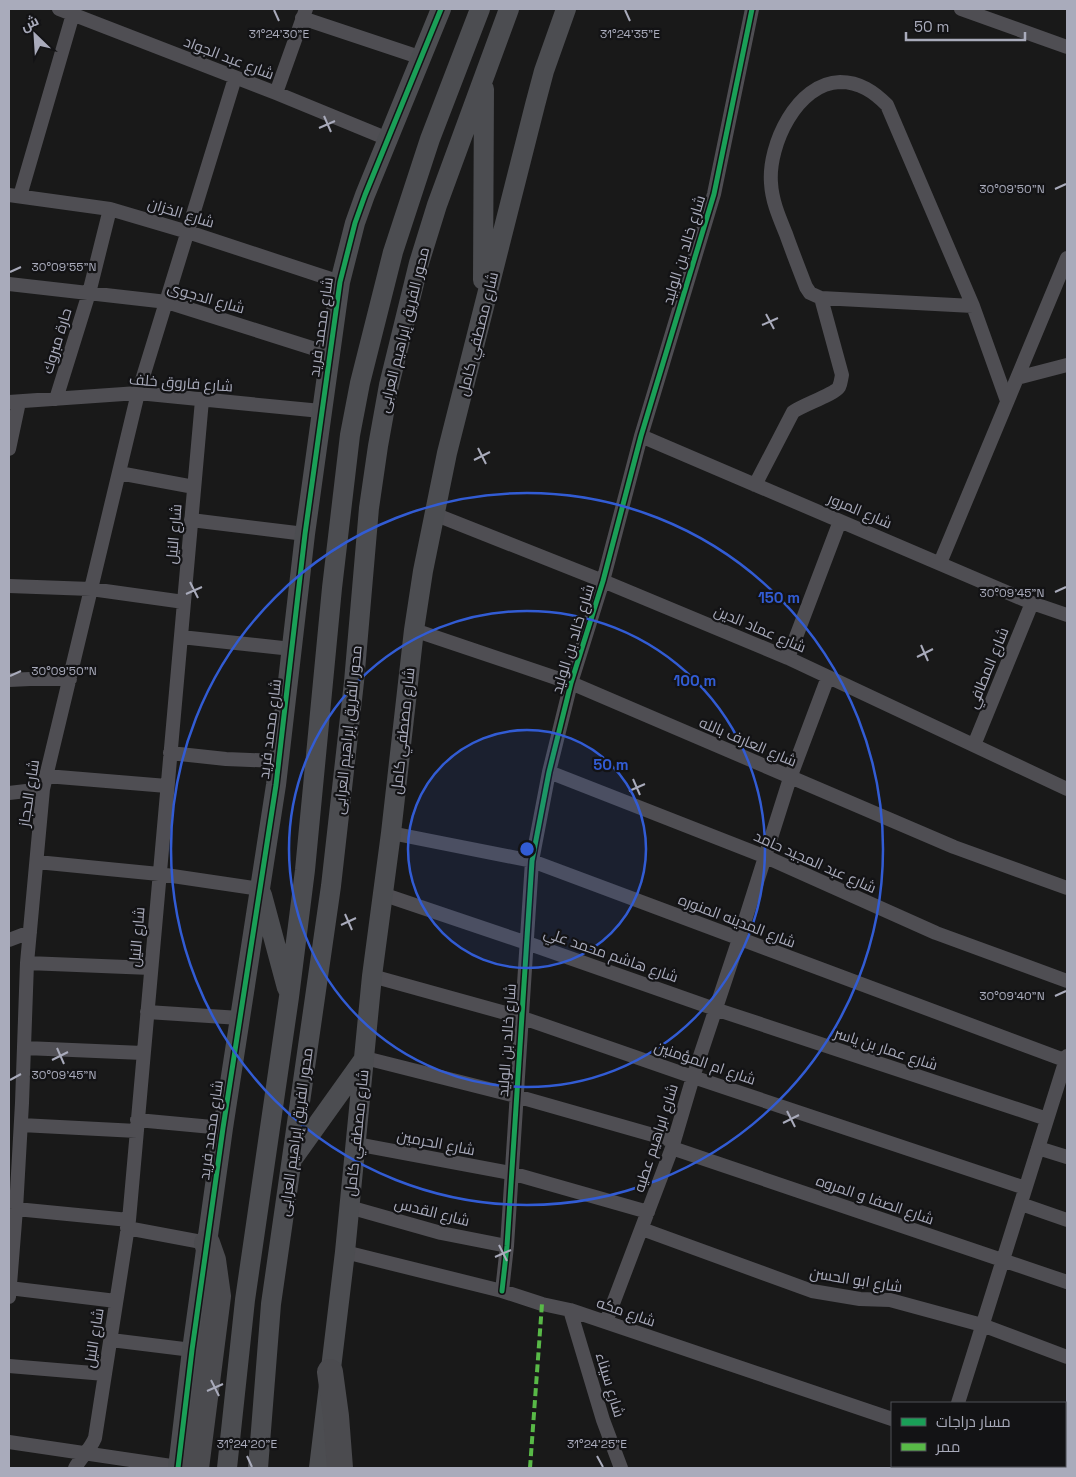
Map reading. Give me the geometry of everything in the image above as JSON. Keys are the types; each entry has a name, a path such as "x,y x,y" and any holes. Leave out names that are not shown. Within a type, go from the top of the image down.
{"highway":[{"path":"184,1468 218,1296 213,1260 207,1243"},
{"path":"330,1372 340,1468"}],"main road":[{"name":"شارع محمد فريد","path":"184,1468 192,1350 278,761 305,534 340,282 357,216 442,9"},
{"name":"محور الفريق إبراهيم العرابى","path":"227,1468 246,1300 308,852 332,588 350,434 360,383 393,252 430,139 480,9"},
{"name":"محور الفريق إبراهيم العرابى","path":"258,1468 270,1304 331,886 354,682 369,508 378,446 389,385 419,263 437,205 509,9"},
{"name":"شارع مصطفي كامل","path":"319,1468 356,1144 372,976 391,833 414,630 434,514 447,453 542,80 566,9"},
{"path":"483,312 484,75"},
{"path":"260,889 289,997"},
{"path":"292,1161 364,1058"}],"street":[{"name":"شارع عبد الجواد","path":"59,9 388,139"},
{"name":"شارع خالد بن الوليد","path":"502,1291 507,1246 520,1016 532,861 549,772 571,683 603,581 641,436 714,194 752,9"},
{"path":"961,9 1067,48"},
{"path":"14,195 73,14"},
{"path":"276,94 304,14 422,58"},
{"name":"شارع الحجاز","path":"9,1291 21,1125 27,963 45,782 138,394 235,78"},
{"path":"974,306 821,298 810,293 773,201 771,163 775,145 793,111 822,86 840,82 858,85 874,92 887,105 974,306 1007,401"},
{"name":"شارع الخزان","path":"14,195 110,209 188,232 340,282"},
{"name":"حارة مبروك","path":"56,399 89,293 110,209"},
{"path":"940,563 1007,401 1066,266"},
{"name":"شارع الدجوى","path":"9,284 166,302 330,354"},
{"path":"755,485 793,412 804,404 835,391 839,387 842,375 821,298"},
{"path":"1017,378 1067,365"},
{"name":"شارع فاروق خلف","path":"14,402 138,394 321,411"},
{"name":"شارع النيل","path":"75,1468 92,1446 95,1438 128,1224 202,400"},
{"path":"9,448 14,402"},
{"name":"شارع المرور","path":"641,436 1032,603 1067,616"},
{"path":"119,473 194,487"},
{"name":"شارع عماد الدين","path":"434,514 603,581 788,658 1067,789"},
{"path":"191,520 305,534"},
{"path":"788,658 840,521"},
{"path":"9,586 91,589 184,602"},
{"name":"شارع المطافي","path":"974,745 1032,603"},
{"name":"شارع العارف بالله","path":"414,630 571,683 954,847 1067,888"},
{"path":"180,637 292,649"},
{"name":"شارع ابراهيم عطيه","path":"606,1322 673,1145 693,1077 766,857 790,778 828,677"},
{"path":"9,680 30,678 70,679"},
{"path":"170,753 226,759 278,761"},
{"name":"شارع عبد المجيد حامد","path":"549,772 766,857 936,933 1067,981"},
{"path":"9,794 45,782 167,786"},
{"name":"شارع المدينه المنوره","path":"391,833 532,861 739,940 1067,1060"},
{"path":"37,862 159,874 260,889"},
{"name":"شارع هاشم محمد علي","path":"382,894 527,942 715,1009"},
{"path":"9,940 30,932"},
{"path":"27,963 151,968"},
{"name":"شارع ام المؤمنين","path":"372,976 520,1016 693,1077 1025,1188"},
{"name":"شارع عمار بن ياسر","path":"715,1009 1047,1119"},
{"path":"147,1012 240,1018"},
{"path":"25,1048 143,1053"},
{"name":"شارع الصفا و المروه","path":"364,1058 516,1096 673,1145 1002,1261 1067,1282"},
{"path":"958,1402 1067,1060"},
{"path":"9,1108 22,1103"},
{"path":"21,1125 223,1128"},
{"name":"شارع الحرمين","path":"356,1144 511,1174 648,1212"},
{"path":"1038,1148 1067,1157"},
{"path":"1021,1204 1067,1220"},
{"name":"شارع القدس","path":"349,1207 441,1233 507,1246"},
{"path":"16,1209 128,1224 207,1243"},
{"name":"شارع ابو الحسن","path":"642,1229 812,1291 860,1299 890,1300 982,1326 1067,1357"},
{"name":"شارع مكه","path":"344,1252 502,1291 542,1304 570,1310 891,1419"},
{"path":"9,1291 116,1301"},
{"name":"شارع سيناء","path":"570,1310 604,1420 622,1468"},
{"path":"111,1340 192,1350"},
{"path":"9,1366 106,1374"},
{"path":"9,1442 184,1468"}],"marked path":[{"path":"530,1468 542,1304"}],"cycle path":[{"path":"178,1468 192,1350 223,1128 276,785 305,534 340,282 355,223 365,195 441,9"},
{"path":"502,1291 507,1246 532,861 549,772 571,683 603,581 641,436 714,194 752,9"}]}
